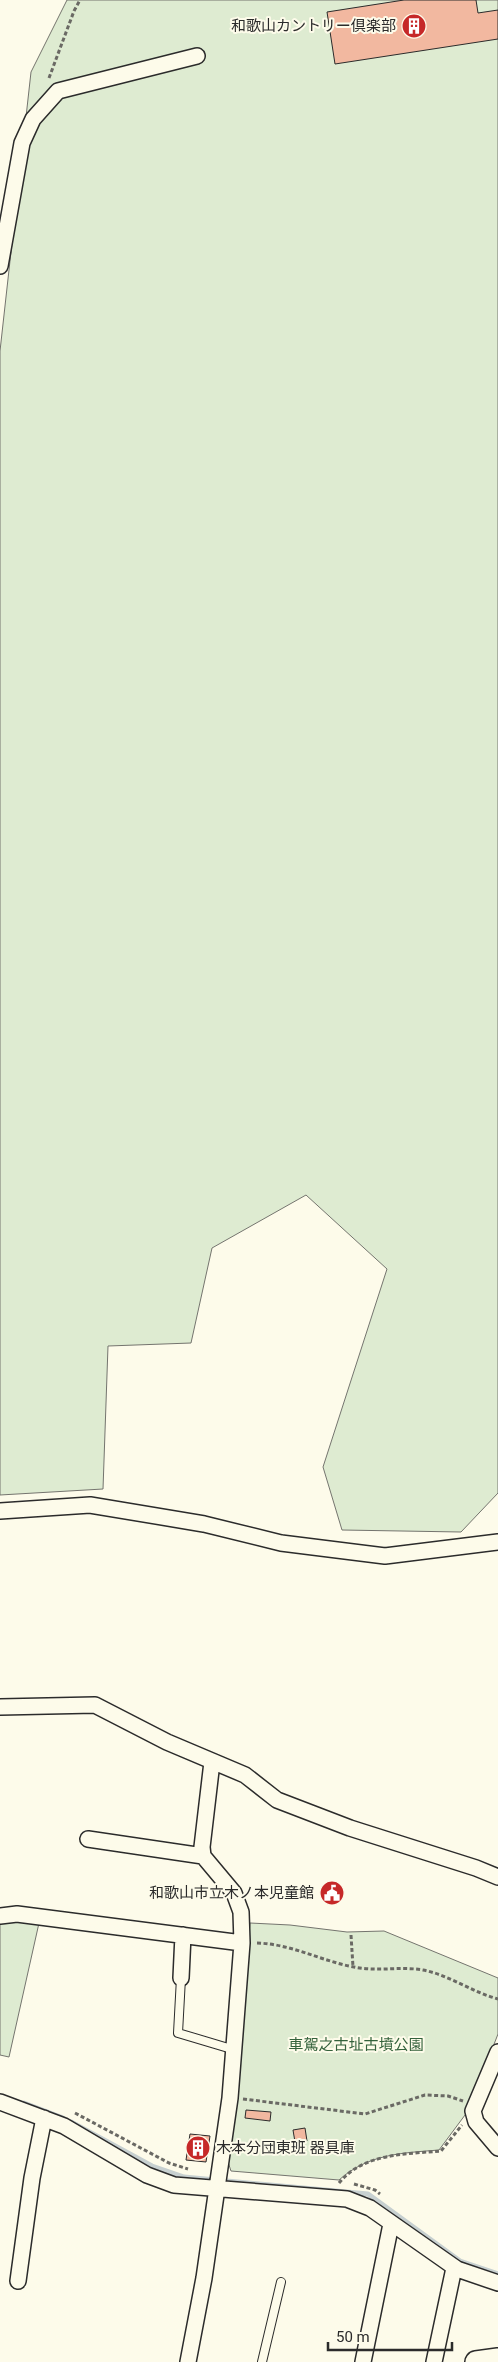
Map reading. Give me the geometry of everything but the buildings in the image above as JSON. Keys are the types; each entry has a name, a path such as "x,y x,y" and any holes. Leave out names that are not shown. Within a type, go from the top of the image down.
{"main road":[{"path":"476,2362 498,2359"}],"street":[{"path":"0,266 22,143 33,120 58,92 197,56"},
{"path":"0,1511 90,1504 204,1524 281,1544 385,1556 498,1542"},
{"path":"0,1707 95,1705 212,1762 246,1775 277,1800 350,1828 476,1868 498,1877"},
{"path":"188,2362 204,2278 230,2098 242,1943 242,1912 234,1893 203,1856 202,1847 212,1762"},
{"path":"88,1839 203,1856"},
{"path":"0,1916 16,1914 242,1943"},
{"path":"181,1978 183,1935"},
{"path":"498,2052 474,2108 476,2122 498,2148"},
{"path":"0,2102 64,2126 147,2175 174,2185 217,2190 347,2199 370,2208 454,2268 498,2283"},
{"path":"18,2281 32,2178 44,2118"},
{"path":"363,2362 392,2224"},
{"path":"434,2362 454,2268"}],"lane":[{"path":"181,1978 178,2033 235,2050"},
{"path":"262,2362 281,2282"}],"path":[{"path":"47,83 74,11 80,0"},
{"path":"351,1935 353,1967"},
{"path":"242,1943 292,1948 353,1967 377,1970 423,1970 439,1975 473,1991 498,1999"},
{"path":"230,2098 365,2114 426,2094 448,2096 474,2108 441,2151 393,2156 368,2162 354,2169 339,2183"},
{"path":"71,2111 169,2163 186,2169 219,2169"}],"green space":[{"name":"和歌山カントリー倶楽部","path":"67,0 498,0 498,1493 461,1532 342,1530 323,1467 387,1269 306,1195 212,1248 191,1343 108,1346 103,1489 0,1495 0,351 31,72"},
{"path":"4,1920 39,1923 9,2057 0,2055 0,1922"},
{"name":"車駕之古址古墳公園","path":"250,1923 290,1925 347,1932 384,1931 498,1978 498,2034 468,2111 439,2150 386,2156 350,2171 339,2180 231,2171 228,2162"}],"waterway":[{"path":"24,2103 63,2118"},
{"path":"71,2122 152,2166 184,2177 368,2194 460,2261 498,2274"}],"place":[{"name":"和歌山カントリー倶楽部","path":"414,26"},
{"name":"和歌山市立木ノ本児童館","path":"332,1893"},
{"name":"木本分団東班 器具庫","path":"198,2148"}]}
